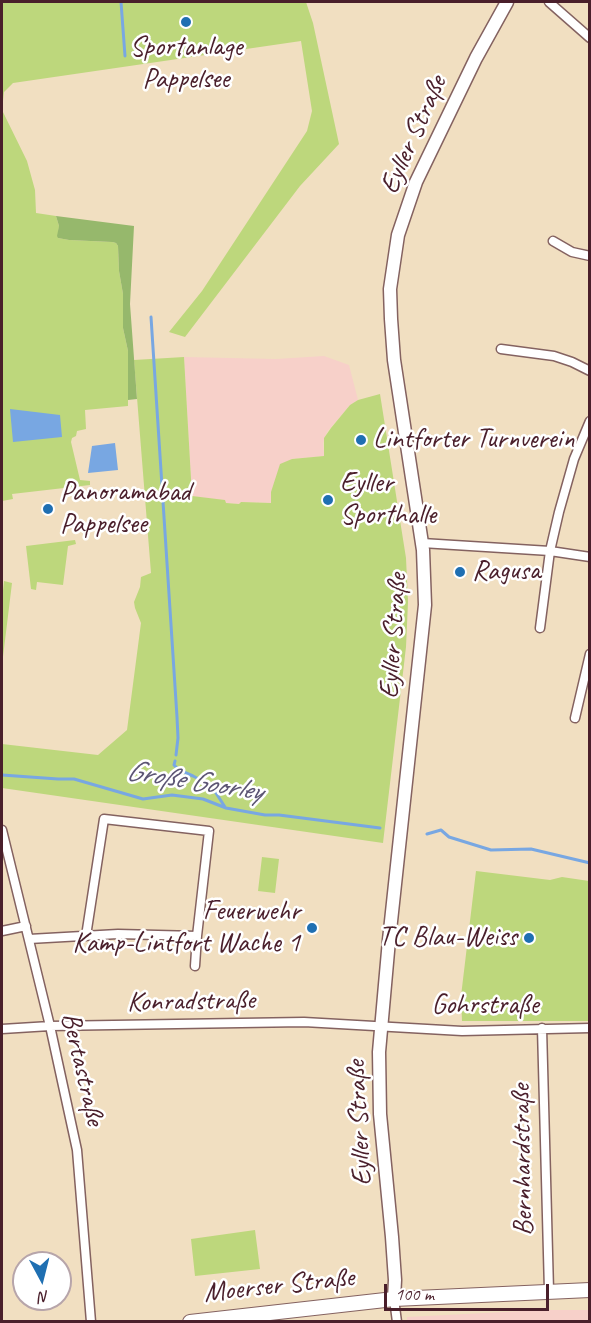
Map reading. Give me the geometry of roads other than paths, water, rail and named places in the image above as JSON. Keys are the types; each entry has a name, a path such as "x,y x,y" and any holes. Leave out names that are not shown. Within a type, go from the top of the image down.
{"main road":[{"name":"Eyller Straße","path":"394,1299 393,1248 379,1091 381,1026 425,604 422,543 394,360 390,289 398,235 416,182 476,58 507,2"},
{"name":"Moerser Straße","path":"190,1322 394,1299 590,1290"}],"street":[{"path":"549,2 590,38"},
{"path":"553,241 572,252 590,256"},
{"path":"501,349 546,354 562,358 590,371"},
{"path":"540,628 550,551 559,512 571,470 590,421"},
{"path":"422,543 550,551 590,557"},
{"path":"575,718 590,654"},
{"path":"86,936 104,819 209,831 195,966"},
{"name":"Bertastraße","path":"2,835 50,1026 77,1150 91,1322"},
{"path":"2,931 26,926"},
{"path":"29,939 118,934 197,936"},
{"name":"Konradstraße","path":"2,1029 50,1026 304,1022 381,1026"},
{"name":"Gohrstraße","path":"381,1026 462,1031 590,1028"},
{"name":"Bernhardstraße","path":"542,1028 549,1291"},
{"path":"394,1299 397,1322"}],"water":[{"path":"10,409 60,415 62,437 13,442"},
{"path":"115,443 118,470 88,473 92,446"}],"waterway":[{"path":"121,2 125,56"},
{"path":"151,317 177,717 176,755"},
{"path":"175,761 174,765 179,770 208,784 225,807"},
{"name":"Große Goorley","path":"2,775 74,779 143,799 172,795 203,799 226,808 265,815 380,828"},
{"name":"Große Goorley","path":"427,834 441,830 449,837 491,850 531,849 590,863"}],"place":[{"name":"Sportanlage Pappelsee","path":"186,22"},
{"name":"Lintforter Turnverein","path":"361,440"},
{"name":"Eyller Sporthalle","path":"328,500"},
{"name":"Panoramabad Pappelsee","path":"48,509"},
{"name":"Ragusa","path":"460,572"},
{"name":"Feuerwehr Kamp-Lintfort Wache 1","path":"312,928"},
{"name":"TC Blau-Weiss","path":"529,938"}]}
